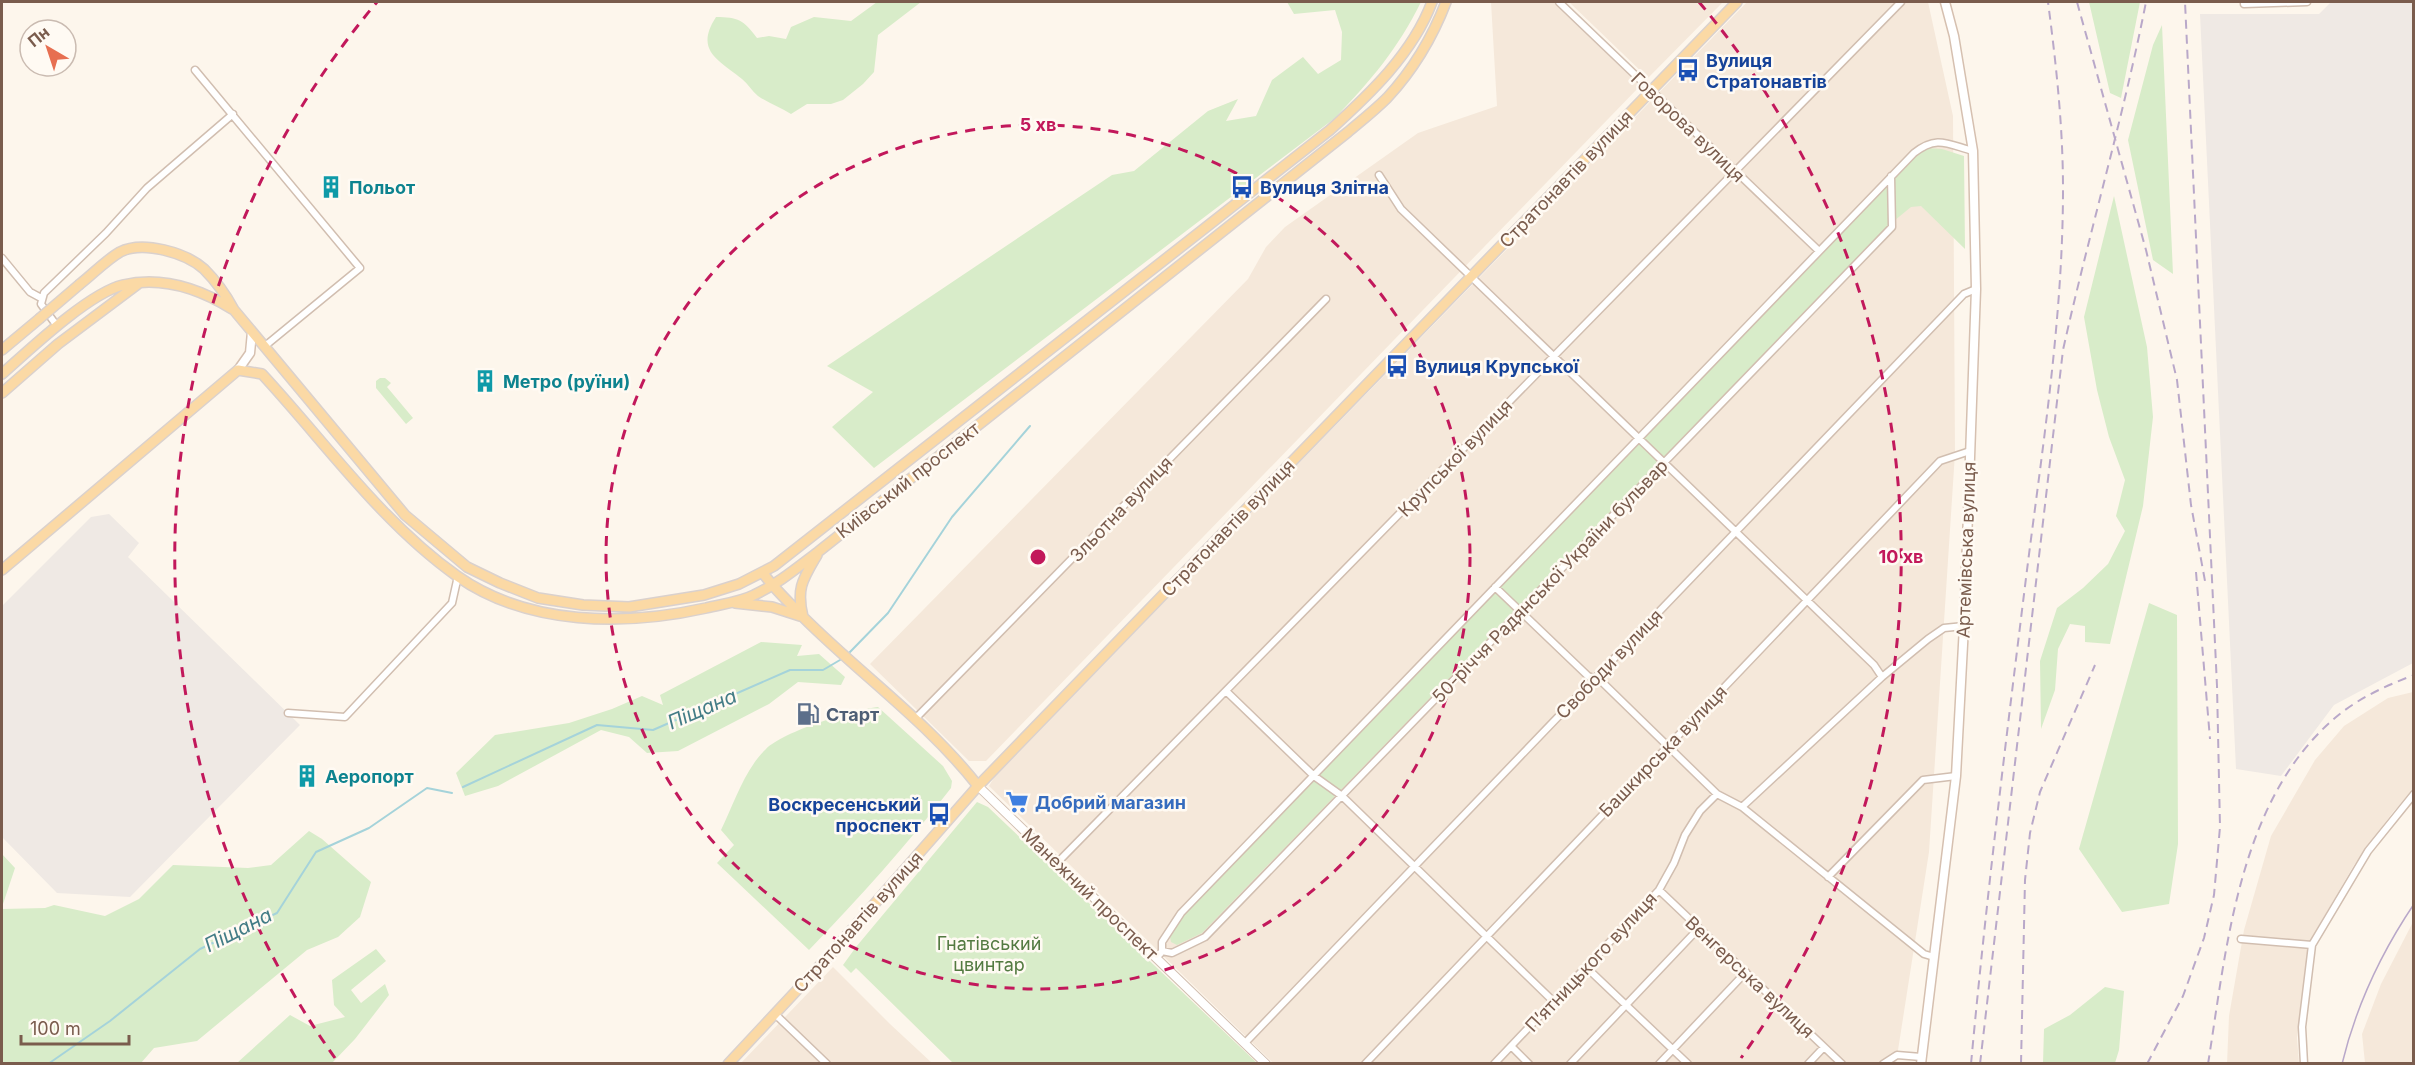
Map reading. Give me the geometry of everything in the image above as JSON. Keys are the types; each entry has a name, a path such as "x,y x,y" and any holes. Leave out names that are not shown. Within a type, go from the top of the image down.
{"main road":[{"name":"Київський проспект","path":"234,310 405,515 467,567 538,598 583,605 629,607 704,594 739,584 763,573 792,552 1330,130 1371,93 1403,53 1432,2"},
{"name":"Київський проспект","path":"238,370 262,374 395,522 458,576 496,597 539,611 629,620 668,616 753,596 818,552 1348,132 1395,88 1430,38 1446,2"},
{"name":"Стратонавтів вулиця","path":"728,1064 827,958 978,786 1737,2"},
{"name":"Артемівська вулиця","path":"1945,2 1954,36"},
{"name":"Артемівська вулиця","path":"1921,1060 1956,776 1964,627 1976,289 1973,151 1954,36 1951,2"},
{"path":"2,350 121,252 138,247 176,254 202,268 224,293 234,310"},
{"path":"2,393 58,344 138,284"},
{"path":"2,374 57,326 98,297 122,285 174,285 192,288 208,294 234,310"},
{"path":"2,570 238,370 250,353 252,332"},
{"path":"729,602 772,607 803,617 800,583 818,552"},
{"name":"Манежний проспект","path":"763,573 771,585 803,617 962,765 978,786"},
{"path":"665,601 668,616"}],"street":[{"name":"Говорова вулиця","path":"1559,2 1819,251"},
{"name":"Крупської вулиця","path":"1058,862 1901,2"},
{"path":"2244,3 2307,2"},
{"path":"195,70 360,268 265,346"},
{"path":"57,326 41,304 41,298 106,234 147,188 233,114"},
{"name":"50-річчя Радянської України бульвар","path":"1156,958 1162,951 1162,942 1181,913 1891,176 1927,142 1940,142 1973,151"},
{"path":"1379,175 1401,209 1470,278 1874,665 1882,677"},
{"name":"50-річчя Радянської України бульвар","path":"1162,951 1172,953 1205,937 1892,227 1891,176"},
{"path":"2,258 30,292 41,298"},
{"name":"Свободи вулиця","path":"1245,1043 1964,294 1976,289"},
{"name":"Зльотна вулиця","path":"915,719 1326,299"},
{"name":"Башкирська вулиця","path":"1365,1064 1940,461 1970,451"},
{"path":"288,713 345,717 452,603 458,576"},
{"path":"1495,587 1588,676 1601,681 1717,794 1742,807 1924,954 1934,957"},
{"path":"1742,807 1882,677 1944,628 1964,627"},
{"path":"1226,691 1314,776 1341,796 1553,1001"},
{"path":"1828,877 1923,780 1956,776"},
{"name":"Манежний проспект","path":"978,786 1266,1064"},
{"name":"П’ятницького вулиця","path":"1494,1064 1659,890 1685,835 1700,812 1717,794"},
{"path":"2304,1064 2302,1027 2312,945 2368,851 2414,794"},
{"name":"Венгерська вулиця","path":"1659,890 1842,1064"},
{"path":"1570,1064 1699,928"},
{"path":"2241,939 2312,945"},
{"path":"1586,967 1688,1064"},
{"path":"1659,1064 1746,972"},
{"path":"776,1014 827,1064"},
{"path":"1510,1046 1529,1064"},
{"path":"1808,1064 1824,1047"},
{"path":"1884,1062 1897,1055 1921,1060"}],"shaded area":[{"path":"1491,2 1553,2 1640,86 986,761 969,761 870,664 1248,279 1266,247 1285,227 1418,133 1497,106"},
{"path":"1569,2 1723,2 1648,78"},
{"path":"1747,2 1928,2 1953,116 1955,453 1929,852 1896,1063 1273,1063 989,786 995,776"},
{"path":"2331,2 2413,2 2413,663 2334,705 2281,776 2236,769 2200,14 2319,14"},
{"path":"109,514 139,543 128,557 300,725 130,897 57,893 2,837 2,606 91,517"},
{"path":"2413,692 2413,791 2393,812 2354,865 2318,927 2307,955 2297,1038 2299,1063 2227,1064 2229,1016 2244,930 2271,836 2315,760 2344,726 2388,698"},
{"path":"2413,922 2413,1063 2365,1063 2362,1034 2381,984"},
{"path":"833,967 890,1024 932,1063 740,1064"}],"green space":[{"path":"877,2 921,2 878,35 874,72 843,100 831,104 807,104 791,114 758,96 742,79 718,60 708,47 710,29 716,17 740,21 757,38 769,36 786,39 791,27 814,17 851,21"},
{"path":"1287,2 1421,2 1403,35 1383,63 1335,118 874,468 832,427 873,392 827,366 1112,175 1134,171 1208,111 1238,99 1226,121 1256,116 1272,80 1303,57 1318,74 1341,60 1342,32 1335,10 1294,14"},
{"path":"2089,2 2140,2 2121,98 2110,93"},
{"path":"2162,25 2173,274 2153,260 2128,140 2153,45"},
{"path":"1927,148 1942,149 1964,156 1965,249 1921,206 1911,207 1889,225 1202,933 1177,945 1171,942 1170,937 1183,914 1916,156"},
{"path":"2114,196 2147,347 2153,417 2143,506 2110,644 2085,642 2085,626 2070,624 2058,649 2055,690 2041,729 2040,661 2057,608 2083,588 2108,564 2125,531 2116,516 2125,480 2109,437 2097,390 2084,317"},
{"path":"385,378 391,383 387,387 413,418 406,424 376,388 376,381"},
{"path":"2149,603 2177,615 2178,844 2169,904 2122,912 2079,849"},
{"path":"761,642 802,645 797,656 819,654 845,677 841,685 798,682 769,704 678,751 647,753 629,737 601,730 498,786 465,796 456,773 495,735 569,723 642,696 663,705 660,695"},
{"path":"878,707 943,766 952,781 951,788 882,871 809,950 717,863 734,845 721,830 746,777 758,757 766,749 775,742 803,729 852,712"},
{"name":"Гнатівський цвинтар","path":"977,802 988,807 1257,1063 953,1063 856,968 851,973 843,965 856,947"},
{"path":"309,831 322,839 371,882 360,917 338,937 307,950 197,1041 154,1048 141,1063 2,1063 2,909 45,908 54,905 105,916 139,899 173,865 248,868 271,865"},
{"path":"2,854 15,868 2,907"},
{"path":"376,949 386,961 351,990 361,1003 385,984 389,995 355,1039 332,1063 237,1063 290,1015 310,1026 345,1017 334,1005 332,980"},
{"path":"2105,987 2124,991 2119,1050 2115,1063 2043,1063 2044,1029 2070,1015"}],"waterway":[{"name":"Піщана","path":"850,652 888,613 952,517 1030,426"},
{"name":"Піщана","path":"463,787 597,725 653,730 790,670 823,670 840,660"},
{"name":"Піщана","path":"48,1064 110,1021 200,949 277,913 316,852 369,828 427,788 452,793"}],"tram line":[{"path":"2342,1064 2362,1001 2380,961 2414,904"}],"railway":[{"path":"1971,1064 1997,821 2056,335 2062,238 2062,142 2048,2"},
{"path":"2077,2 2146,250 2177,380 2191,505 2205,581"},
{"path":"1980,1064 2063,350 2146,2"},
{"path":"2147,1064 2183,996 2204,938 2214,895 2220,827 2217,686 2185,2"},
{"path":"2196,572 2210,739"},
{"path":"2021,1064 2025,880 2030,833 2040,792 2095,665"},
{"path":"2208,1064 2222,970 2243,874 2259,828 2280,785 2307,746 2341,713 2376,691 2414,675"}],"place":[{"name":"Вулиця Стратонавтів","path":"1688,70"},
{"name":"Польот","path":"331,187"},
{"name":"Вулиця Злітна","path":"1242,187"},
{"name":"Вулиця Крупської","path":"1397,366"},
{"name":"Метро (руїни)","path":"485,381"},
{"name":"Старт","path":"808,714"},
{"name":"Аеропорт","path":"307,776"},
{"name":"Добрий магазин","path":"1017,802"},
{"name":"Воскресенський проспект","path":"939,814"}]}
